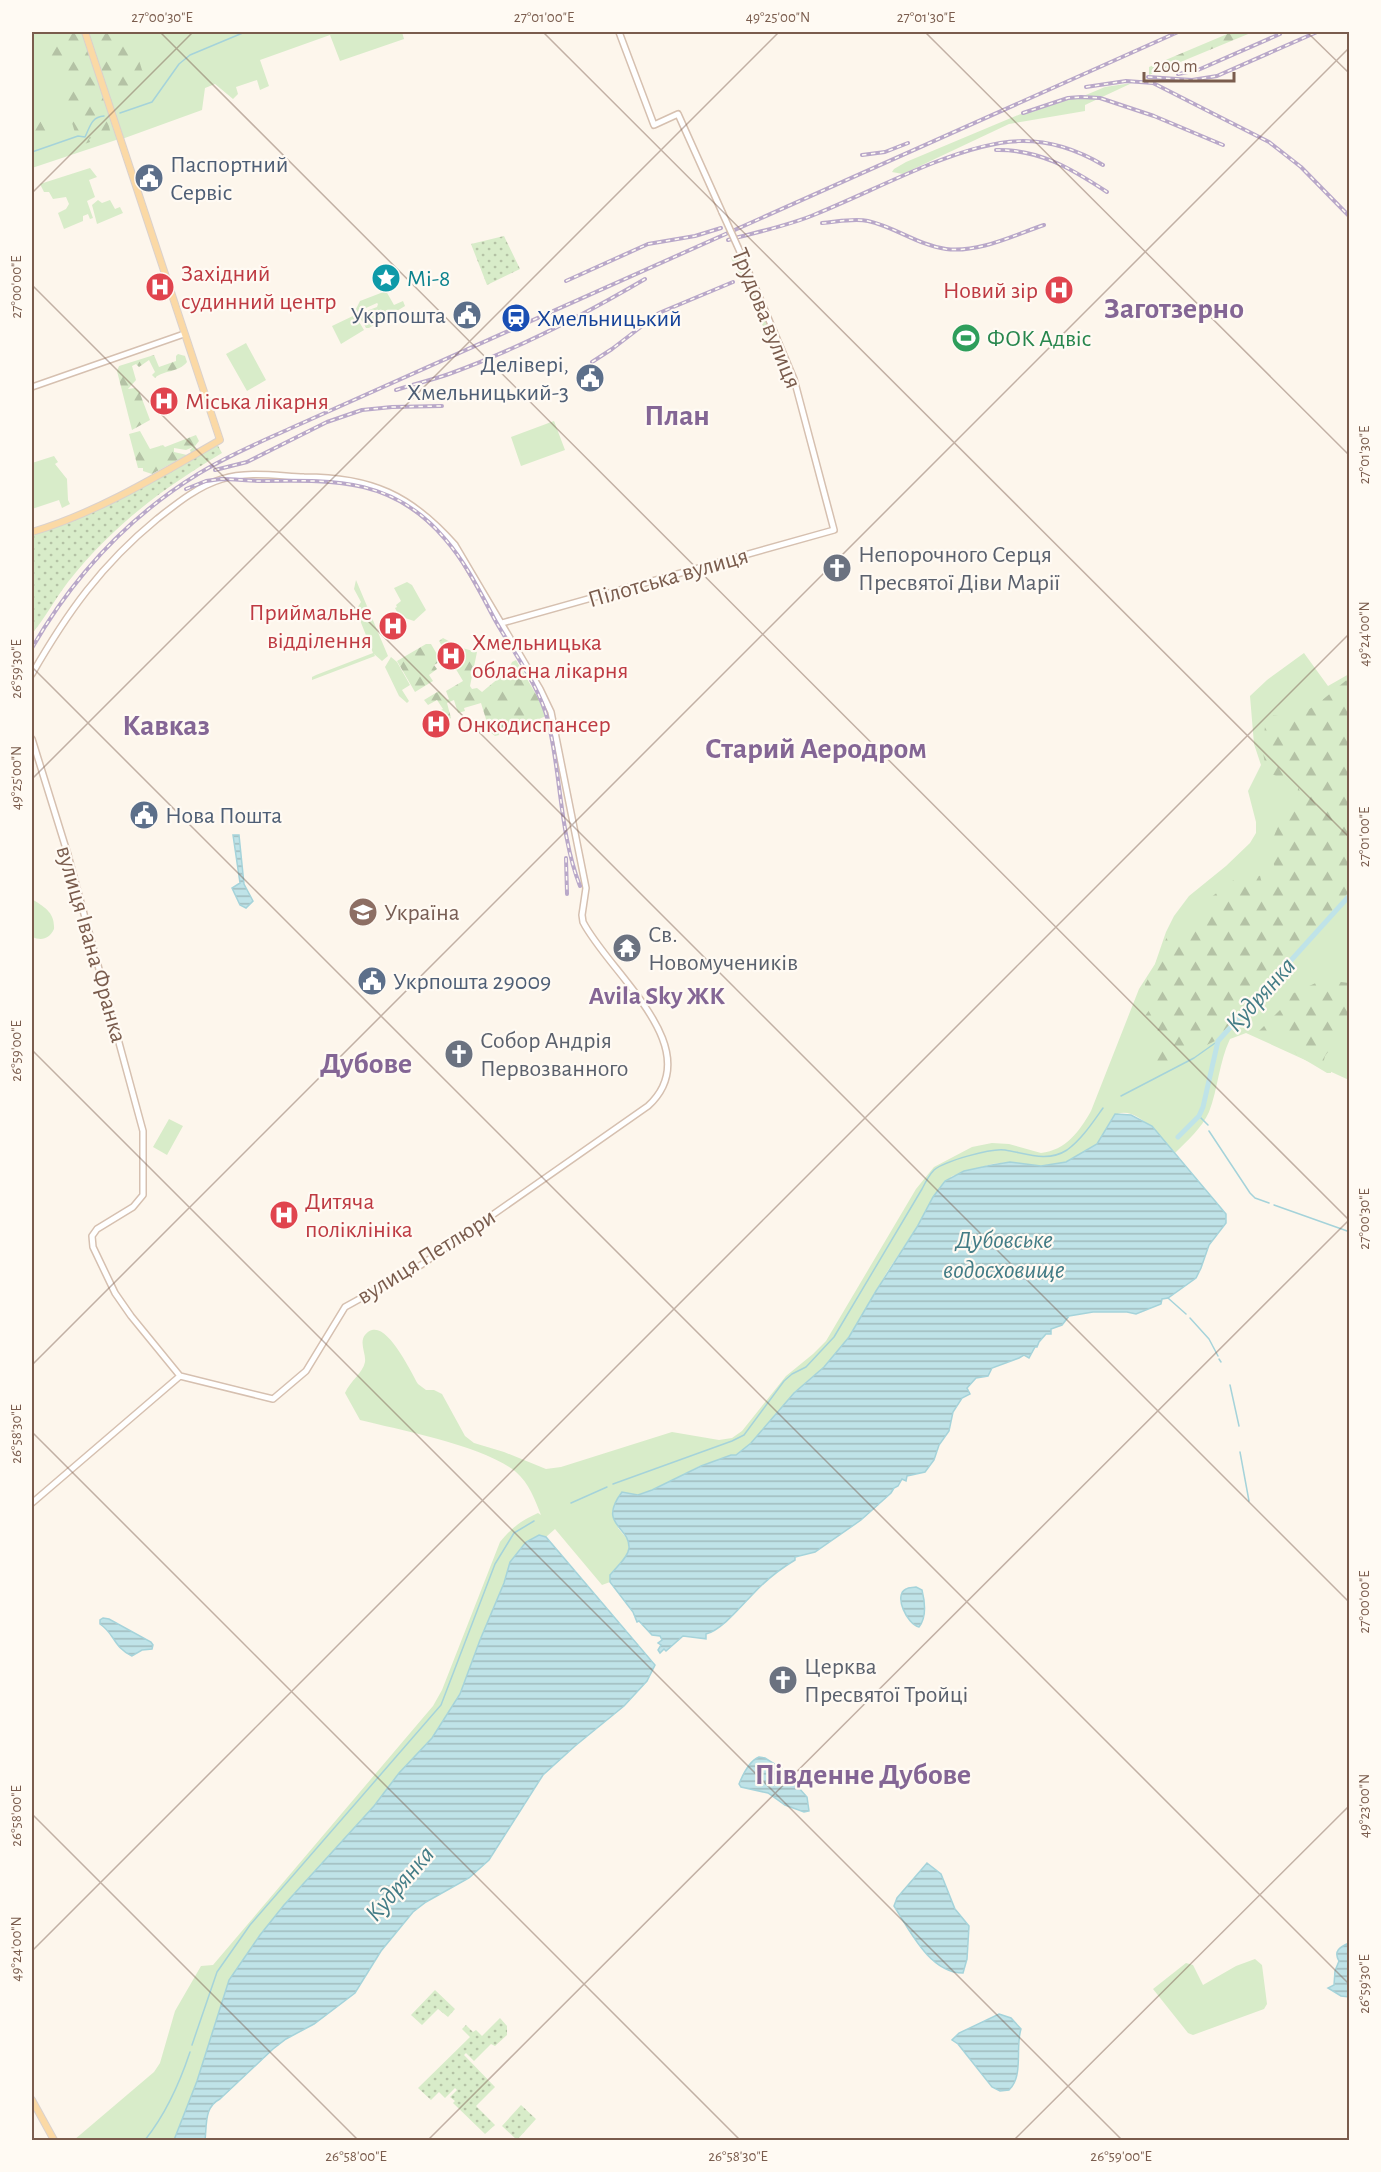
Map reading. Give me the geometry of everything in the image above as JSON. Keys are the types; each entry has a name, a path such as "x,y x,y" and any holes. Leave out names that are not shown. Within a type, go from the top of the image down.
{"main road":[{"path":"32,532 67,520 101,504 220,440 85,32"},
{"name":"Трудова вулиця","path":"619,32 654,125 678,114 741,254 794,379 834,530"},
{"path":"32,387 184,334"},
{"path":"32,674 80,598 106,566 168,510 222,479 254,476 344,478 382,489 410,504 436,524 455,545 502,623"},
{"name":"Пілотська вулиця","path":"502,623 834,530"},
{"name":"вулиця Петлюри","path":"180,1376 273,1399 306,1371 345,1306 421,1265 636,1115 664,1088 669,1063 665,1042 634,990 583,922 586,888 551,712 502,623"},
{"name":"вулиця Івана Франка","path":"32,739 68,855 140,1115 144,1151 144,1189 134,1208 93,1233 93,1247 110,1282 131,1316 180,1376"},
{"path":"32,1503 180,1376"},
{"path":"32,2100 54,2140"}],"green space":[{"path":"32,32 84,32 119,139 32,168"},
{"path":"48,32 82,32 109,113 107,119 111,134 95,140 93,137 89,139 90,142 79,146 64,96 69,92 64,75 54,74 44,50 53,40"},
{"path":"87,32 402,32 404,39 340,61 330,35 260,60 269,86 260,90 257,80 236,87 238,94 233,99 215,84 205,88 202,110 122,139"},
{"path":"89,32 127,32 135,47 142,70 147,76 146,84 142,89 130,96 127,94 121,96 122,103 114,108"},
{"path":"1232,32 1253,32 1149,75 1149,67"},
{"path":"1132,83 1085,105 1085,111 1009,124 903,174 892,172 906,162 1023,113 1068,98 1081,97 1105,87"},
{"path":"32,105 50,143 32,149"},
{"path":"90,168 97,177 89,180 95,197 87,201 93,218 90,219 88,214 83,216 83,221 64,229 58,213 66,209 69,204 66,197 53,199 49,192 44,192 40,184"},
{"path":"98,200 102,203 110,200 115,209 120,207 123,213 97,224 92,205"},
{"path":"504,236 520,269 487,285 471,244"},
{"path":"738,253 776,343 772,348 747,288 732,260 731,257"},
{"path":"386,291 394,305 403,301 405,306 366,328 358,314 377,307 378,304 357,312 360,301"},
{"path":"355,315 364,330 341,344 332,326"},
{"path":"246,343 266,380 247,391 226,354"},
{"path":"178,354 185,356 187,362 155,378 152,375 155,372 149,360 139,367 136,364 132,366 136,380 128,389 135,388 139,391 150,420 132,430 117,371 119,366 154,355 159,367 176,361"},
{"path":"554,421 565,450 521,466 511,437"},
{"path":"140,431 150,449 163,445 165,447 196,435 199,441 195,446 196,450 191,453 190,450 193,447 186,450 174,448 174,452 187,455 152,474 143,471 143,468 138,468 129,434"},
{"path":"217,444 222,453 179,480 139,510 102,543 68,582 32,634 32,534 67,522"},
{"path":"54,456 58,462 55,464 67,479 70,504 62,508 59,500 32,509 32,463"},
{"path":"356,580 388,656 382,661 374,654 375,656 312,680 312,677 316,675 373,653 356,610 361,602 354,589"},
{"path":"407,582 412,585 426,610 414,621 399,616 395,608 401,601 394,588"},
{"path":"443,638 462,648 477,652 470,686 472,689 477,688 482,692 500,677 498,672 500,665 508,671 512,662 516,660 546,716 532,722 532,727 527,729 523,721 498,729 499,735 495,736 490,732 481,703 464,708 465,711 458,713 454,700 447,703 451,718 446,721 441,710 443,709 437,700 428,705 424,700 439,691 447,700 449,699 446,691 463,681 439,641"},
{"path":"426,644 431,644 441,661 434,665 437,669 429,675 433,681 415,692 397,661"},
{"path":"1304,653 1328,686 1349,674 1349,1080 1246,1033 1230,1039 1209,1112 1198,1129 1175,1153 1146,1123 1128,1113 1120,1113 1112,1118 1097,1144 1066,1162 1041,1166 1010,1162 992,1164 952,1176 933,1197 849,1337 824,1367 806,1382 751,1443 736,1455 700,1466 652,1491 632,1495 622,1493 615,1505 618,1528 628,1540 629,1549 610,1575 610,1582 602,1585 555,1529 546,1537 539,1535 526,1542 510,1562 504,1583 460,1694 432,1738 284,1905 229,1980 197,2081 174,2140 74,2140 154,2072 160,2063 175,2011 201,1966 213,1965 433,1706 442,1690 500,1542 522,1522 538,1513 541,1515 525,1481 502,1463 484,1454 441,1440 360,1420 345,1393 364,1366 365,1335 369,1331 379,1330 385,1335 399,1351 418,1384 426,1390 434,1390 442,1394 465,1436 474,1443 546,1469 561,1467 672,1432 719,1440 732,1438 742,1431 786,1376 826,1341 916,1189 934,1167 972,1147 992,1143 1009,1144 1041,1153 1050,1151 1065,1144 1082,1126 1091,1111 1139,989 1155,964 1174,916 1189,896 1226,866 1250,843 1256,833 1256,822 1248,791 1261,765 1254,744 1250,696 1267,680"},
{"path":"391,657 397,662 410,685 402,690 409,701 407,703 399,696 385,667"},
{"path":"1349,678 1349,892 1215,1041 1163,1066 1154,1060 1154,1056 1159,1051 1161,1034 1144,1020 1152,1006 1145,994 1145,984 1169,932 1186,930 1202,914 1210,898 1244,872 1260,876 1263,887 1267,888 1275,878 1271,845 1286,810 1296,795 1298,783 1296,777 1292,777 1283,792 1278,795 1275,790 1282,781 1267,768 1263,754 1266,717 1290,717 1301,714"},
{"path":"32,899 48,911 53,918 54,929 45,938 32,937"},
{"path":"1331,976 1341,982 1349,983 1349,1023 1325,1056 1323,1064 1331,1068 1331,1073 1327,1073 1297,1055 1293,1049 1300,1031 1288,1035 1277,1027 1267,1038 1259,1031 1280,1010 1280,1000"},
{"path":"169,1119 183,1126 167,1155 153,1147"},
{"path":"1255,1959 1262,1965 1267,2004 1264,2009 1193,2035 1188,2033 1153,1989 1186,1963 1193,1965 1203,1985 1236,1966"},
{"path":"435,1990 455,2009 448,2017 438,2009 422,2025 411,2015"},
{"path":"500,2018 507,2026 507,2035 495,2046 491,2044 474,2061 466,2053 464,2055 495,2087 476,2106 495,2125 485,2134 453,2103 455,2101 450,2097 457,2090 455,2088 445,2098 439,2092 431,2100 418,2088 470,2037 462,2029 466,2025 473,2032 476,2030 482,2036"},
{"path":"521,2105 536,2119 517,2140 502,2126"}],"water":[{"path":"233,835 239,835 244,884 253,901 246,908 240,905 232,888 240,883"},
{"name":"Дубовське водосховище","path":"1115,1114 1131,1115 1152,1126 1226,1214 1226,1223 1209,1245 1196,1278 1168,1298 1162,1299 1161,1304 1136,1314 1093,1312 1069,1316 1062,1325 1051,1329 1051,1334 1046,1334 1029,1358 1024,1355 992,1368 988,1376 976,1378 967,1388 970,1394 962,1398 953,1412 949,1431 925,1472 907,1476 906,1481 902,1479 891,1493 861,1520 815,1552 795,1557 795,1560 778,1571 758,1589 725,1623 706,1634 706,1639 683,1636 666,1651 664,1649 660,1653 658,1650 661,1645 658,1643 662,1640 660,1636 652,1635 639,1621 637,1622 633,1612 610,1582 610,1575 624,1559 629,1548 625,1535 613,1518 615,1503 622,1492 638,1495 652,1490 701,1466 736,1455 751,1443 794,1393 824,1367 849,1337 933,1197 945,1181 964,1171 1010,1162 1041,1166 1066,1162 1097,1144"},
{"path":"539,1535 546,1537 655,1665 647,1681 624,1706 543,1775 489,1860 469,1878 426,1902 413,1912 381,1951 355,1993 314,2024 273,2049 215,2102 207,2117 205,2140 174,2140 197,2081 229,1980 284,1905 432,1738 460,1694 504,1583 510,1562 526,1542"},
{"path":"916,1587 922,1590 924,1604 923,1619 919,1627 910,1621 901,1603 902,1592 907,1588"},
{"path":"103,1618 151,1642 152,1649 142,1650 132,1656 117,1645 109,1632 100,1624"},
{"path":"759,1757 781,1768 807,1797 809,1811 804,1812 785,1805 768,1793 741,1787 739,1784 747,1768"},
{"path":"927,1863 941,1874 955,1909 969,1926 967,1959 963,1973 951,1971 931,1958 914,1938 894,1906 897,1898"},
{"path":"1349,1943 1349,1997 1341,1996 1328,1988 1334,1985 1335,1971 1339,1961 1337,1952"},
{"path":"999,2014 1011,2018 1021,2029 1018,2069 1014,2084 1009,2090 1000,2091 992,2087 958,2044 952,2040 959,2033"}],"waterway":[{"path":"120,113 152,102 179,64 190,55 245,32"},
{"path":"32,152 78,136 85,137 94,120 104,116"},
{"name":"Кудрянка","path":"1178,1137 1199,1116 1203,1107 1218,1041 1350,895"},
{"path":"1121,1096 1194,1058 1218,1041"},
{"path":"613,1484 744,1435 784,1381 806,1367 834,1337 934,1170 958,1159 990,1151 1005,1150 1044,1157 1059,1154 1078,1141 1103,1108"},
{"path":"1199,1116 1208,1125"},
{"path":"1209,1131 1250,1193 1255,1198 1269,1203"},
{"path":"1274,1205 1350,1232"},
{"path":"1168,1298 1186,1314"},
{"path":"1190,1318 1209,1339 1218,1356"},
{"path":"1230,1385 1239,1426"},
{"path":"1240,1452 1249,1501"},
{"path":"571,1503 607,1487"},
{"path":"192,2045 217,1972 250,1925 441,1705 495,1564 514,1533 534,1521"},
{"path":"145,2140 171,2098 190,2052"}],"railway":[{"path":"32,648 65,597 104,550 148,509 220,461 1178,32"},
{"path":"1148,77 1192,80 1217,76 1317,32"},
{"path":"1178,74 1198,70 1280,34"},
{"path":"1086,87 1126,81 1153,83 1269,142 1301,167 1350,217"},
{"path":"1023,113 1068,98 1100,98 1154,116 1223,145"},
{"path":"728,240 805,218 956,154 998,143 1019,141 1060,146 1103,165"},
{"path":"862,155 885,152 908,143"},
{"path":"996,150 1027,153 1041,157 1068,168 1107,192"},
{"path":"822,223 868,221 926,244 958,250 984,246 1044,225"},
{"path":"566,281 648,244 695,236 721,228"},
{"path":"396,390 449,374 525,343 645,279"},
{"path":"592,362 659,313 733,282"},
{"path":"215,470 247,462 327,422 362,410 442,406"},
{"path":"186,489 206,481 221,479 314,481 362,487 405,504 425,519 445,539 478,588 525,669 544,708 552,741 568,847 580,886"},
{"path":"566,858 567,894"}],"place":[{"name":"Паспортний Сервіс","path":"149,178"},
{"name":"Mi-8","path":"386,278"},
{"name":"Західний судинний центр","path":"160,287"},
{"name":"Новий зір","path":"1059,290"},
{"name":"Укрпошта","path":"467,315"},
{"name":"Хмельницький","path":"516,318"},
{"name":"ФОК Адвіс","path":"966,338"},
{"name":"Делівері, Хмельницький-3","path":"590,378"},
{"name":"Міська лікарня","path":"164,401"},
{"name":"Непорочного Серця Пресвятої Діви Марії","path":"837,568"},
{"name":"Приймальне відділення","path":"393,626"},
{"name":"Хмельницька обласна лікарня","path":"451,656"},
{"name":"Онкодиспансер","path":"436,724"},
{"name":"Нова Пошта","path":"144,815"},
{"name":"Україна","path":"363,912"},
{"name":"Св. Новомучеників","path":"627,948"},
{"name":"Укрпошта 29009","path":"372,981"},
{"name":"Собор Андрія Первозванного","path":"459,1054"},
{"name":"Дитяча поліклініка","path":"284,1215"},
{"name":"Церква Пресвятої Тройці","path":"783,1680"}],"district":[{"name":"Заготзерно","path":"1174,308"},
{"name":"План","path":"677,415"},
{"name":"Кавказ","path":"166,725"},
{"name":"Старий Аеродром","path":"816,748"},
{"name":"Avila Sky ЖК","path":"657,995"},
{"name":"Дубове","path":"366,1063"},
{"name":"Південне Дубове","path":"863,1774"}]}
